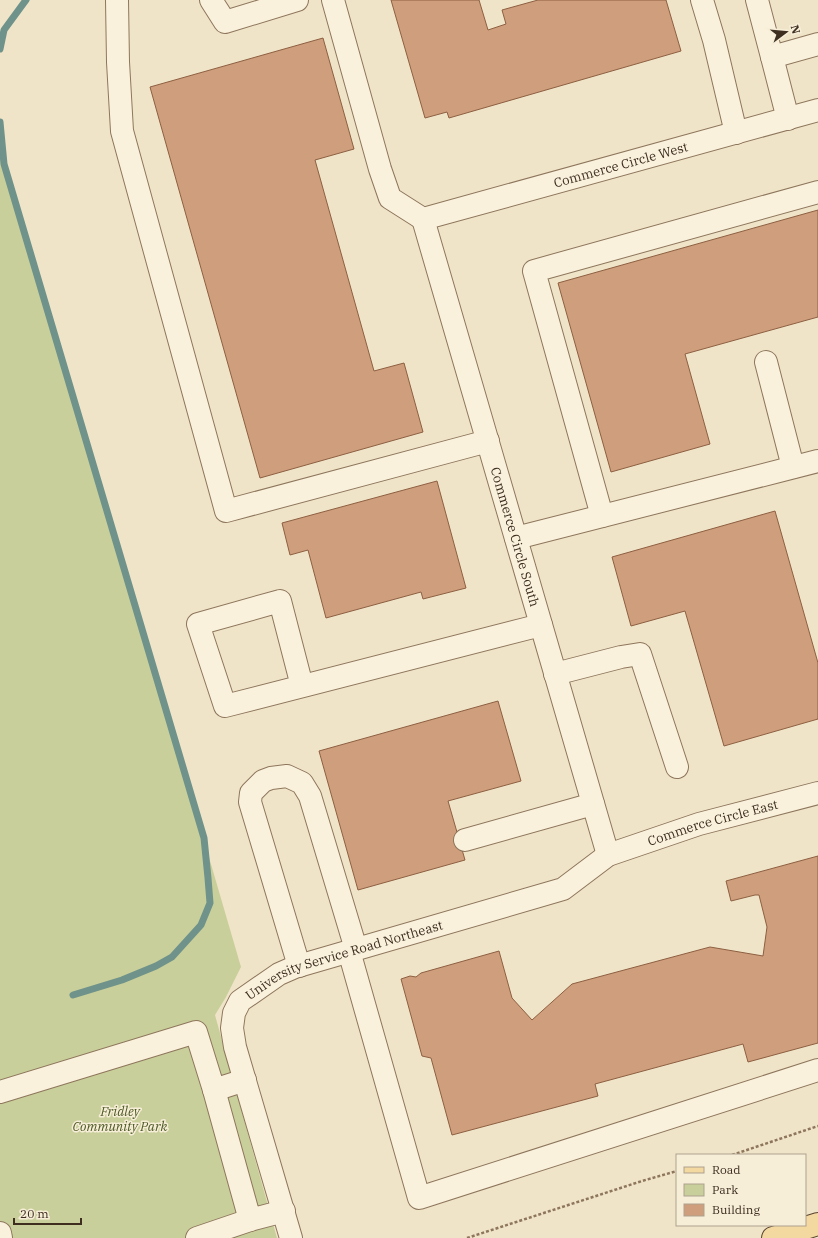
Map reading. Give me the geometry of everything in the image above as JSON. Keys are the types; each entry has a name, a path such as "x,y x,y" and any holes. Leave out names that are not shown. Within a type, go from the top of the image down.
{"main road":[{"path":"773,1238 818,1224"}],"street":[{"path":"117,0 118,62 122,131 226,511 488,441"},
{"path":"211,0 225,22 297,0"},
{"path":"333,0 378,161 390,198 423,219"},
{"path":"702,0 714,40 736,133"},
{"path":"757,0 788,119"},
{"path":"772,57 818,44"},
{"name":"Commerce Circle West","path":"423,219 818,110"},
{"path":"602,516 534,271 818,192"},
{"name":"Commerce Circle South","path":"423,219 608,855"},
{"path":"766,362 793,467"},
{"path":"516,538 818,461"},
{"path":"302,686 280,601 198,624 224,706 541,625"},
{"path":"555,674 621,657 640,654 677,767"},
{"path":"299,966 250,802 251,793 263,781 271,778 287,776 302,783 310,796 353,950 419,1198 818,1070"},
{"name":"Commerce Circle East","path":"608,855 700,824 818,793"},
{"path":"465,840 594,804"},
{"name":"University Service Road Northeast","path":"291,1238 236,1047 232,1028 234,1014 240,1001 279,974 299,966 563,889 608,855"},
{"path":"0,1092 196,1032 214,1090 250,1220"},
{"path":"214,1090 245,1080"},
{"path":"197,1238 250,1220 284,1211"},
{"path":"0,1233 1,1238"}],"path":[{"path":"735,1154 818,1126"},
{"path":"467,1238 634,1183 676,1171"}],"green space":[{"name":"Fridley Community Park","path":"0,141 241,967 215,1015 277,1238 0,1238"}],"building":[{"path":"391,0 479,0 488,30 506,24 502,10 538,0 666,0 681,51 449,118 447,112 425,118"},
{"path":"323,38 354,149 315,160 374,371 404,363 423,432 260,478 150,87"},
{"path":"818,210 818,317 685,354 710,444 611,472 558,283"},
{"path":"437,481 466,588 423,599 421,592 326,618 308,550 290,555 282,523"},
{"path":"775,511 818,663 818,719 724,746 685,611 631,626 612,557"},
{"path":"498,701 521,781 448,801 465,860 358,890 319,751"},
{"path":"818,856 818,1043 748,1062 743,1044 595,1084 598,1096 452,1135 431,1058 422,1056 401,979 410,976 416,977 421,973 499,951 512,998 532,1020 572,984 710,947 763,956 767,927 759,895 731,901 726,881"}],"waterway":[{"path":"0,49 4,30 26,0"},
{"path":"0,122 4,164 204,838 208,878 210,903 201,925 172,957 156,966 122,980 73,995"}]}
